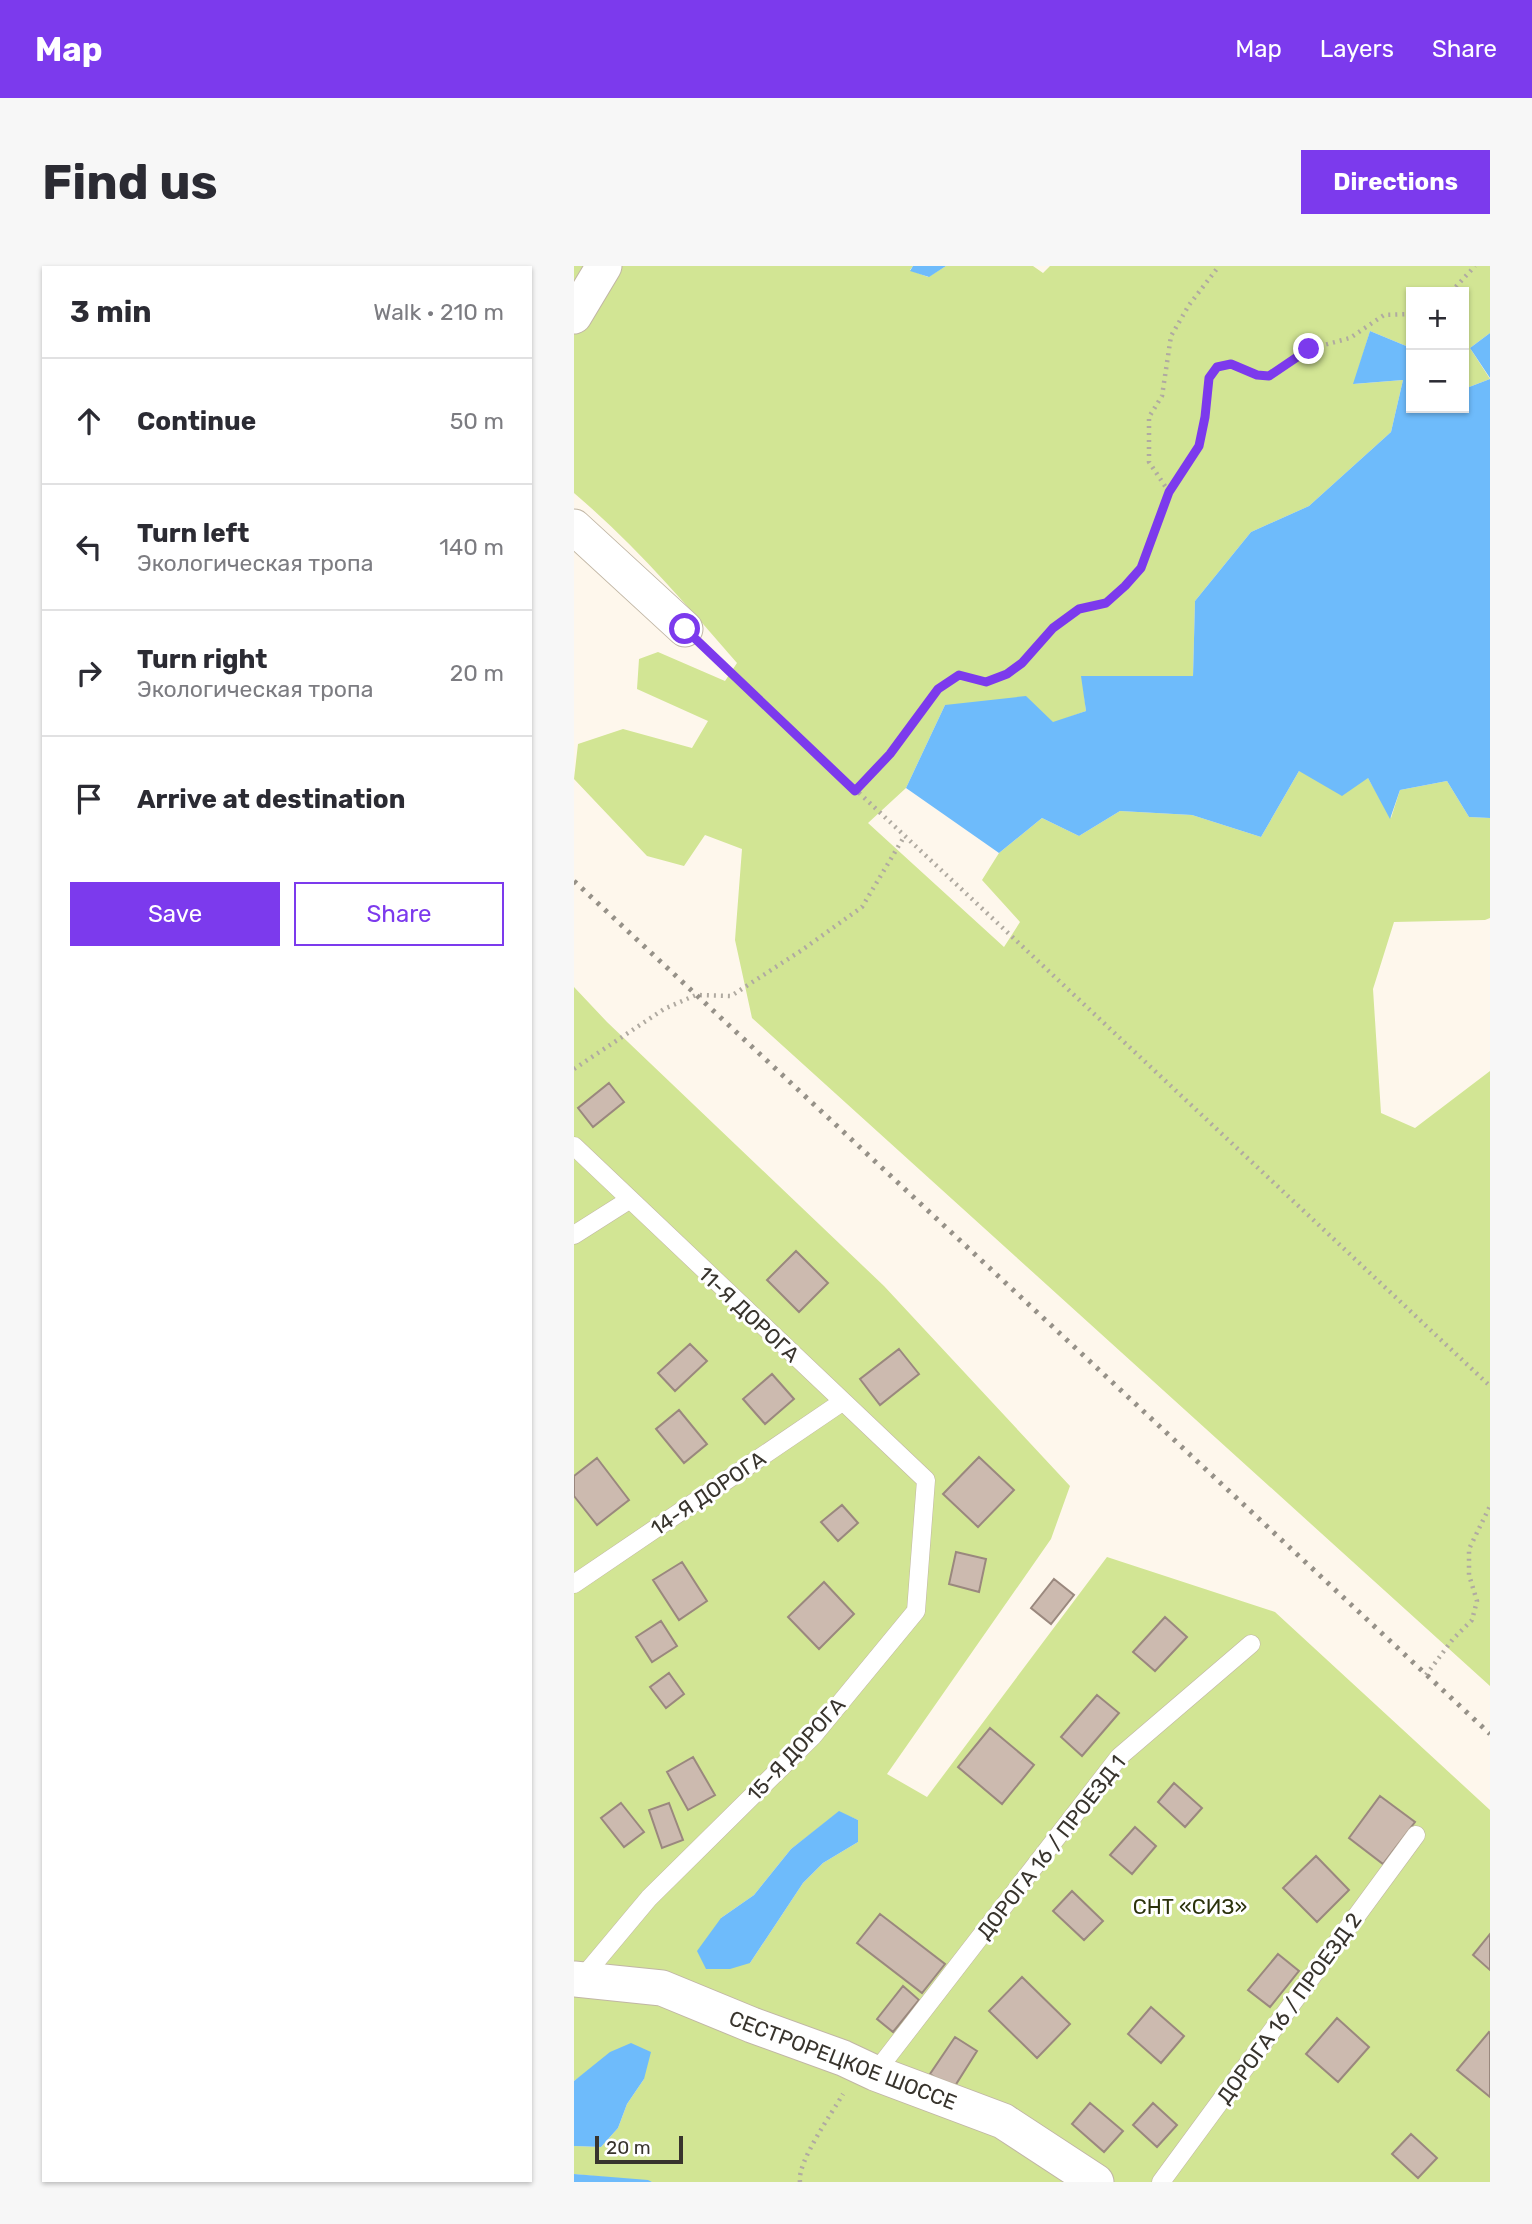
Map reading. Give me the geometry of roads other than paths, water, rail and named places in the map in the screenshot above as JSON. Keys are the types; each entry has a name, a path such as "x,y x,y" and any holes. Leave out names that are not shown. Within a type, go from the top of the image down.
{"street":[{"path":"574,316 604,266"},
{"path":"574,527 685,629"},
{"name":"СЕСТРОРЕЦКОЕ ШОССЕ","path":"578,1979 662,1988 1003,2121 1096,2182"}],"lane":[{"name":"11-Я ДОРОГА","path":"574,1146 926,1480"},
{"path":"574,1235 629,1200"},
{"name":"14-Я ДОРОГА","path":"574,1584 842,1402"},
{"name":"15-Я ДОРОГА","path":"578,1979 649,1898 813,1736 916,1611 926,1480"},
{"name":"ДОРОГА 16 / ПРОЕЗД 1","path":"867,2069 1119,1757 1251,1644"},
{"name":"ДОРОГА 16 / ПРОЕЗД 2","path":"1161,2182 1416,1835"}],"water":[{"path":"913,266 946,266 929,277 910,271"},
{"path":"1370,331 1406,346 1406,413 1469,413 1469,387 1490,379 1490,818 1469,817 1447,781 1400,790 1390,819 1368,778 1342,796 1299,771 1261,837 1192,815 1120,811 1079,836 1042,818 999,853 906,788 945,705 1026,696 1053,722 1086,711 1081,676 1193,676 1195,601 1251,532 1309,506 1391,432 1403,380 1353,384"},
{"path":"1490,333 1490,378 1470,348"},
{"path":"839,1811 858,1820 858,1842 823,1863 803,1883 750,1963 730,1969 706,1969 697,1951 721,1918 754,1895 791,1849"},
{"path":"631,2043 651,2052 644,2079 627,2104 618,2128 601,2147 574,2146 574,2081 610,2052"},
{"path":"574,2174 648,2180 652,2182 574,2182"}],"railway":[{"path":"574,881 1490,1734"}],"park label":[{"name":"СНТ «СИЗ»","path":"1190,1906"}]}
